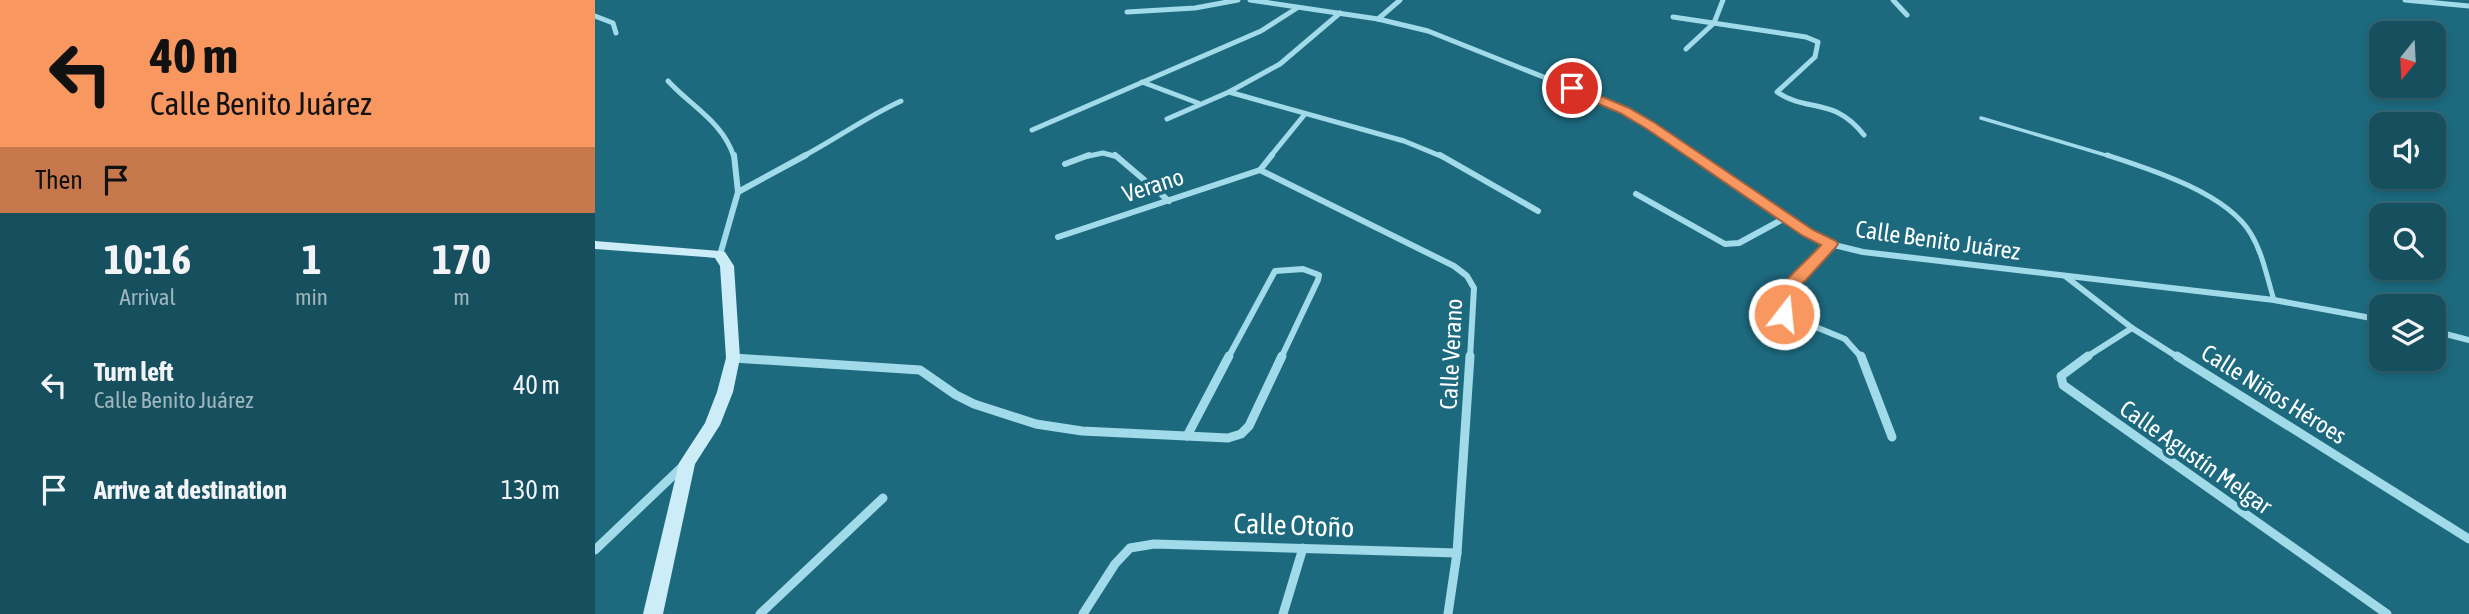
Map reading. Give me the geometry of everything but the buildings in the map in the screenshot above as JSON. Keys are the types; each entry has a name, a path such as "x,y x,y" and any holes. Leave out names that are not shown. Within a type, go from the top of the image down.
{"street":[{"path":"1127,12 1195,8 1238,0"},
{"name":"Calle Benito Juárez","path":"1250,0 1378,19 1454,40 1624,111 1785,218 1830,244 1863,252 2274,300 2369,318"},
{"path":"1378,19 1400,0"},
{"path":"1686,49 1714,23 1723,0"},
{"path":"1893,0 1907,15"},
{"path":"2405,0 2469,6"},
{"path":"2460,4 2468,0"},
{"path":"1032,130 1261,31 1298,8"},
{"path":"1167,119 1198,103 1229,92 1288,59 1340,13"},
{"path":"595,16 613,23 616,33"},
{"path":"1673,17 1807,37 1818,42 1818,54 1777,92 1786,98 1829,106 1844,114 1864,135"},
{"path":"668,81 685,100 717,125 735,161 738,192 720,256"},
{"path":"1142,82 1198,103"},
{"path":"1229,92 1404,141 1441,156 1538,211"},
{"path":"738,192 834,140 866,117 901,101"},
{"path":"1260,170 1305,114"},
{"path":"1065,164 1106,153 1117,157 1169,201"},
{"name":"Verano","path":"1058,237 1260,170"},
{"name":"Calle Verano","path":"1260,170 1454,266 1471,282 1475,303 1457,553 1448,614"},
{"path":"1636,194 1725,244 1739,243 1785,218"},
{"path":"595,244 638,250 697,251 720,256 727,267 733,358 725,392 712,425 687,463 595,550"},
{"path":"1830,244 1801,277 1786,289 1779,301 1784,314 1791,318 1853,343 1860,353 1892,437"},
{"path":"733,358 920,370 935,377 958,397 977,406 1060,429 1187,436 1228,438 1241,434 1249,426 1319,275 1307,269 1275,271 1187,436"},
{"name":"Calle Niños Héroes","path":"2064,276 2132,328 2469,539"},
{"name":"Calle Agustín Melgar","path":"2132,328 2066,370 2061,376 2063,385 2387,614"},
{"path":"2446,334 2469,340"},
{"path":"653,614 687,463"},
{"path":"760,614 883,498"},
{"name":"Calle Otoño","path":"1083,614 1115,564 1130,548 1154,544 1457,553"},
{"path":"1283,614 1303,548"}],"lane":[{"path":"1981,118 2158,174 2234,213 2247,227 2274,300"}],"route":[{"path":"1572,88 1651,126 1808,233 1830,244 1801,277 1786,289 1779,301 1784,314"}]}
